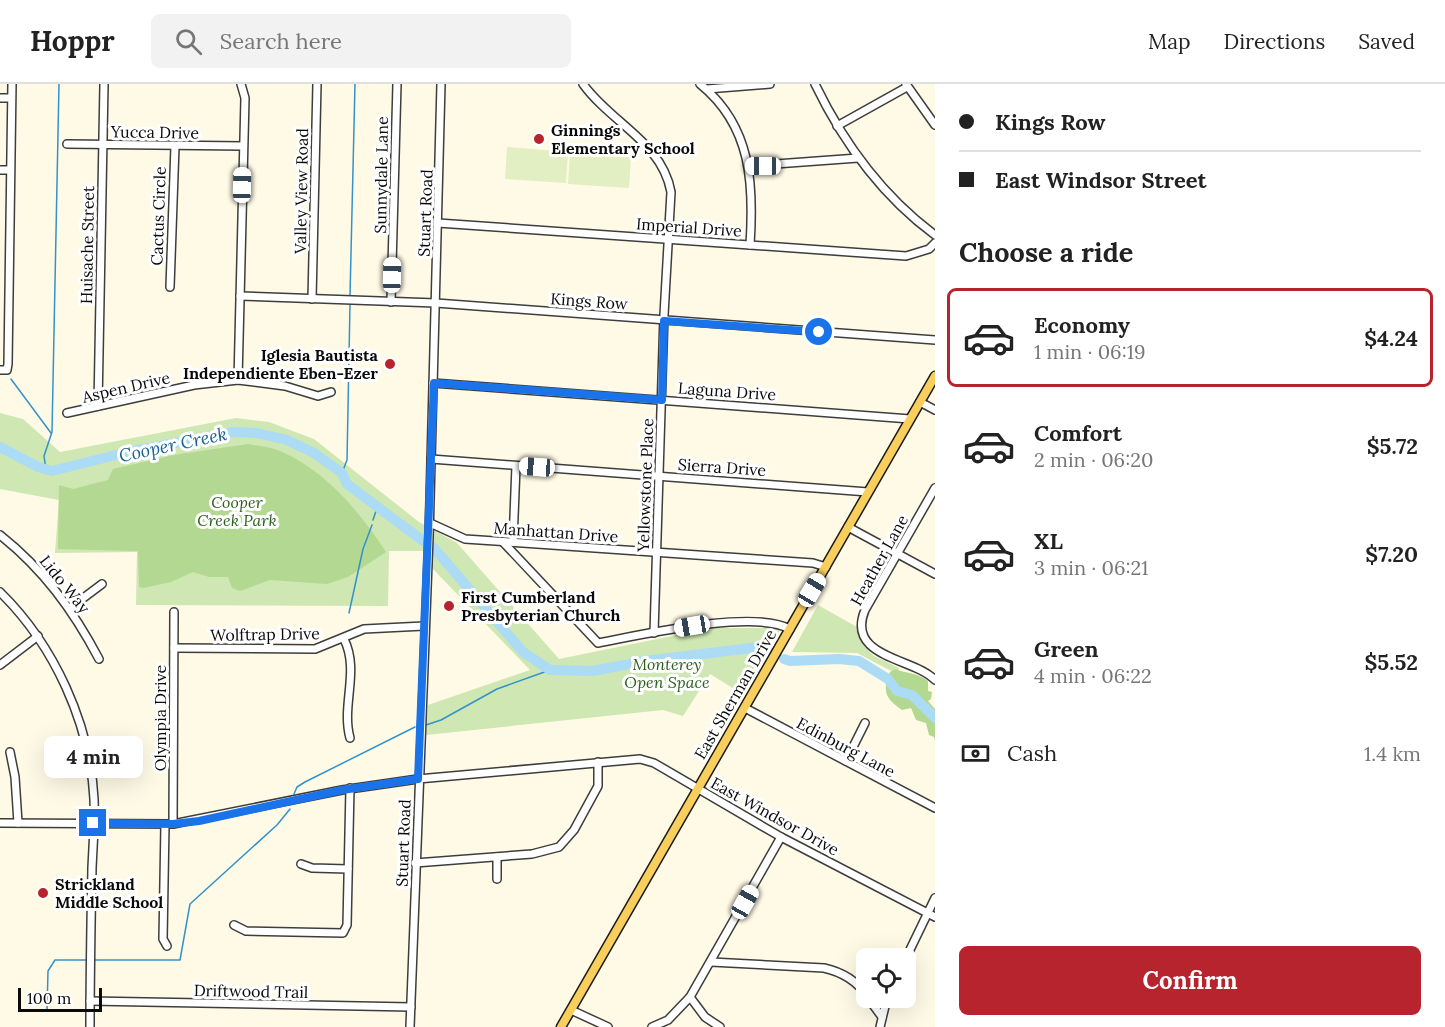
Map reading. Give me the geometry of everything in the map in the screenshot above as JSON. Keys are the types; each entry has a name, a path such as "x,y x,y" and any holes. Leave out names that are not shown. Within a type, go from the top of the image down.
{"main road":[{"name":"East Sherman Drive","path":"561,1027 935,376"}],"street":[{"path":"3,370 9,242 12,84"},
{"name":"Huisache Street","path":"98,406 104,84"},
{"path":"238,380 245,98 242,84"},
{"name":"Valley View Road","path":"312,299 317,84"},
{"name":"Sunnydale Lane","path":"391,302 397,84"},
{"name":"Stuart Road","path":"410,1027 424,626 430,523 441,84"},
{"name":"Yellowstone Place","path":"583,84 600,104 649,147 662,163 671,192 664,321 654,633"},
{"path":"704,86 770,84"},
{"path":"815,84 837,126 858,158 896,202 935,235"},
{"path":"704,86 731,121 749,166 750,245"},
{"path":"837,126 907,86 935,125"},
{"path":"0,98 11,98"},
{"name":"Yucca Drive","path":"67,144 243,146"},
{"name":"Cactus Circle","path":"170,287 175,146"},
{"path":"749,166 858,158"},
{"path":"0,170 10,170"},
{"name":"Imperial Drive","path":"438,223 906,256 929,249 935,243"},
{"path":"0,241 9,242"},
{"name":"Kings Row","path":"240,296 436,303 935,340"},
{"name":"Aspen Drive","path":"67,413 194,385 238,380 285,386 318,396 331,392"},
{"name":"Laguna Drive","path":"434,383 910,418"},
{"path":"920,402 935,410"},
{"name":"Sierra Drive","path":"431,459 868,492"},
{"path":"513,542 516,466"},
{"name":"Heather Lane","path":"935,488 865,610 862,622 864,634 877,652 889,659 924,669 935,680"},
{"name":"Manhattan Drive","path":"430,523 465,539 813,563 826,567"},
{"path":"848,527 935,574"},
{"name":"Lido Way","path":"0,535 42,573 70,608 99,659"},
{"path":"503,542 591,640 598,643 710,623 778,623 790,629"},
{"path":"70,608 102,584"},
{"path":"0,592 38,636 56,666 78,721 94,797 90,1027"},
{"name":"Olympia Drive","path":"167,946 163,939 169,824 174,612"},
{"name":"Wolftrap Drive","path":"174,648 315,649 364,629 424,626"},
{"path":"0,665 38,636"},
{"path":"344,639 351,658 346,719 350,738"},
{"name":"Edinburg Lane","path":"746,708 935,808"},
{"path":"846,761 865,723"},
{"path":"10,752 18,796 18,823"},
{"name":"East Windsor Drive","path":"0,823 169,824 350,788 418,779 640,759 654,763 781,837 931,915"},
{"path":"415,862 532,854 559,847 574,830 598,786 598,762"},
{"path":"234,925 246,931 343,933 346,925 350,788"},
{"path":"652,1027 669,1020 690,997 781,837"},
{"path":"497,857 497,879"},
{"path":"301,864 312,868 348,869"},
{"path":"912,948 931,915 935,898"},
{"path":"711,962 824,968 840,972 856,984"},
{"path":"690,997 705,1017 717,1026"},
{"name":"Driftwood Trail","path":"90,1001 411,1007"},
{"path":"876,1008 882,1017"},
{"path":"880,1027 884,1008"},
{"path":"571,1010 608,1027"},
{"path":"669,1020 674,1027"}],"green space":[{"path":"507,147 568,152 566,183 505,179"},
{"path":"570,152 631,157 629,188 568,184"},
{"name":"Cooper Creek Park","path":"0,413 23,419 60,452 236,418 269,422 314,439 419,522 457,543 559,659 711,628 775,628 780,630 744,695 710,674 683,716 663,710 426,735 428,705 530,670 432,568 423,551 389,551 388,606 136,605 137,552 55,553 59,500 0,489"},
{"path":"248,444 280,451 312,469 353,507 386,552 348,577 327,584 270,580 240,591 232,588 228,577 209,577 193,572 171,582 143,588 139,587 138,551 58,549 59,485 73,489 108,480 113,469 174,455"},
{"path":"818,605 857,627 865,647 874,656 899,668 897,674 857,653 792,652"},
{"path":"895,669 928,681 928,691 932,692 931,699 928,701 935,709 935,741 934,737 929,735 926,723 916,720 911,708 902,710 889,698 886,684 890,672"}],"waterway":[{"path":"46,470 44,456 52,432 59,84"},
{"path":"350,296 355,84"},
{"path":"342,473 347,460 350,304"},
{"path":"11,379 51,433"},
{"name":"Cooper Creek","path":"0,447 38,467 52,471 128,452 233,432 257,433 287,440 314,453 342,473 347,484 423,541"},
{"path":"373,520 377,508"},
{"path":"349,613 363,549 372,525"},
{"name":"Cooper Creek","path":"434,548 523,652 550,670 593,671 645,661 759,647 767,649"},
{"name":"Cooper Creek","path":"784,659 790,661 839,659 859,661 888,679 897,691 912,695 935,718"},
{"path":"426,725 441,720 497,689 550,670"},
{"path":"294,794 297,787 305,782 415,727"},
{"path":"95,960 180,960 190,904 277,825 290,809"},
{"path":"42,1011 47,1010 48,971 55,960 87,960"}],"place":[{"name":"Ginnings Elementary School","path":"539,139"},
{"name":"Iglesia Bautista Independiente Eben-Ezer","path":"390,364"},
{"name":"First Cumberland Presbyterian Church","path":"449,606"},
{"name":"Strickland Middle School","path":"43,893"}],"route":[{"path":"93,823 173,824 199,821 342,790 418,779 434,383 662,400 664,321 819,332"}],"park label":[{"name":"Monterey Open Space","path":"667,673"}]}
